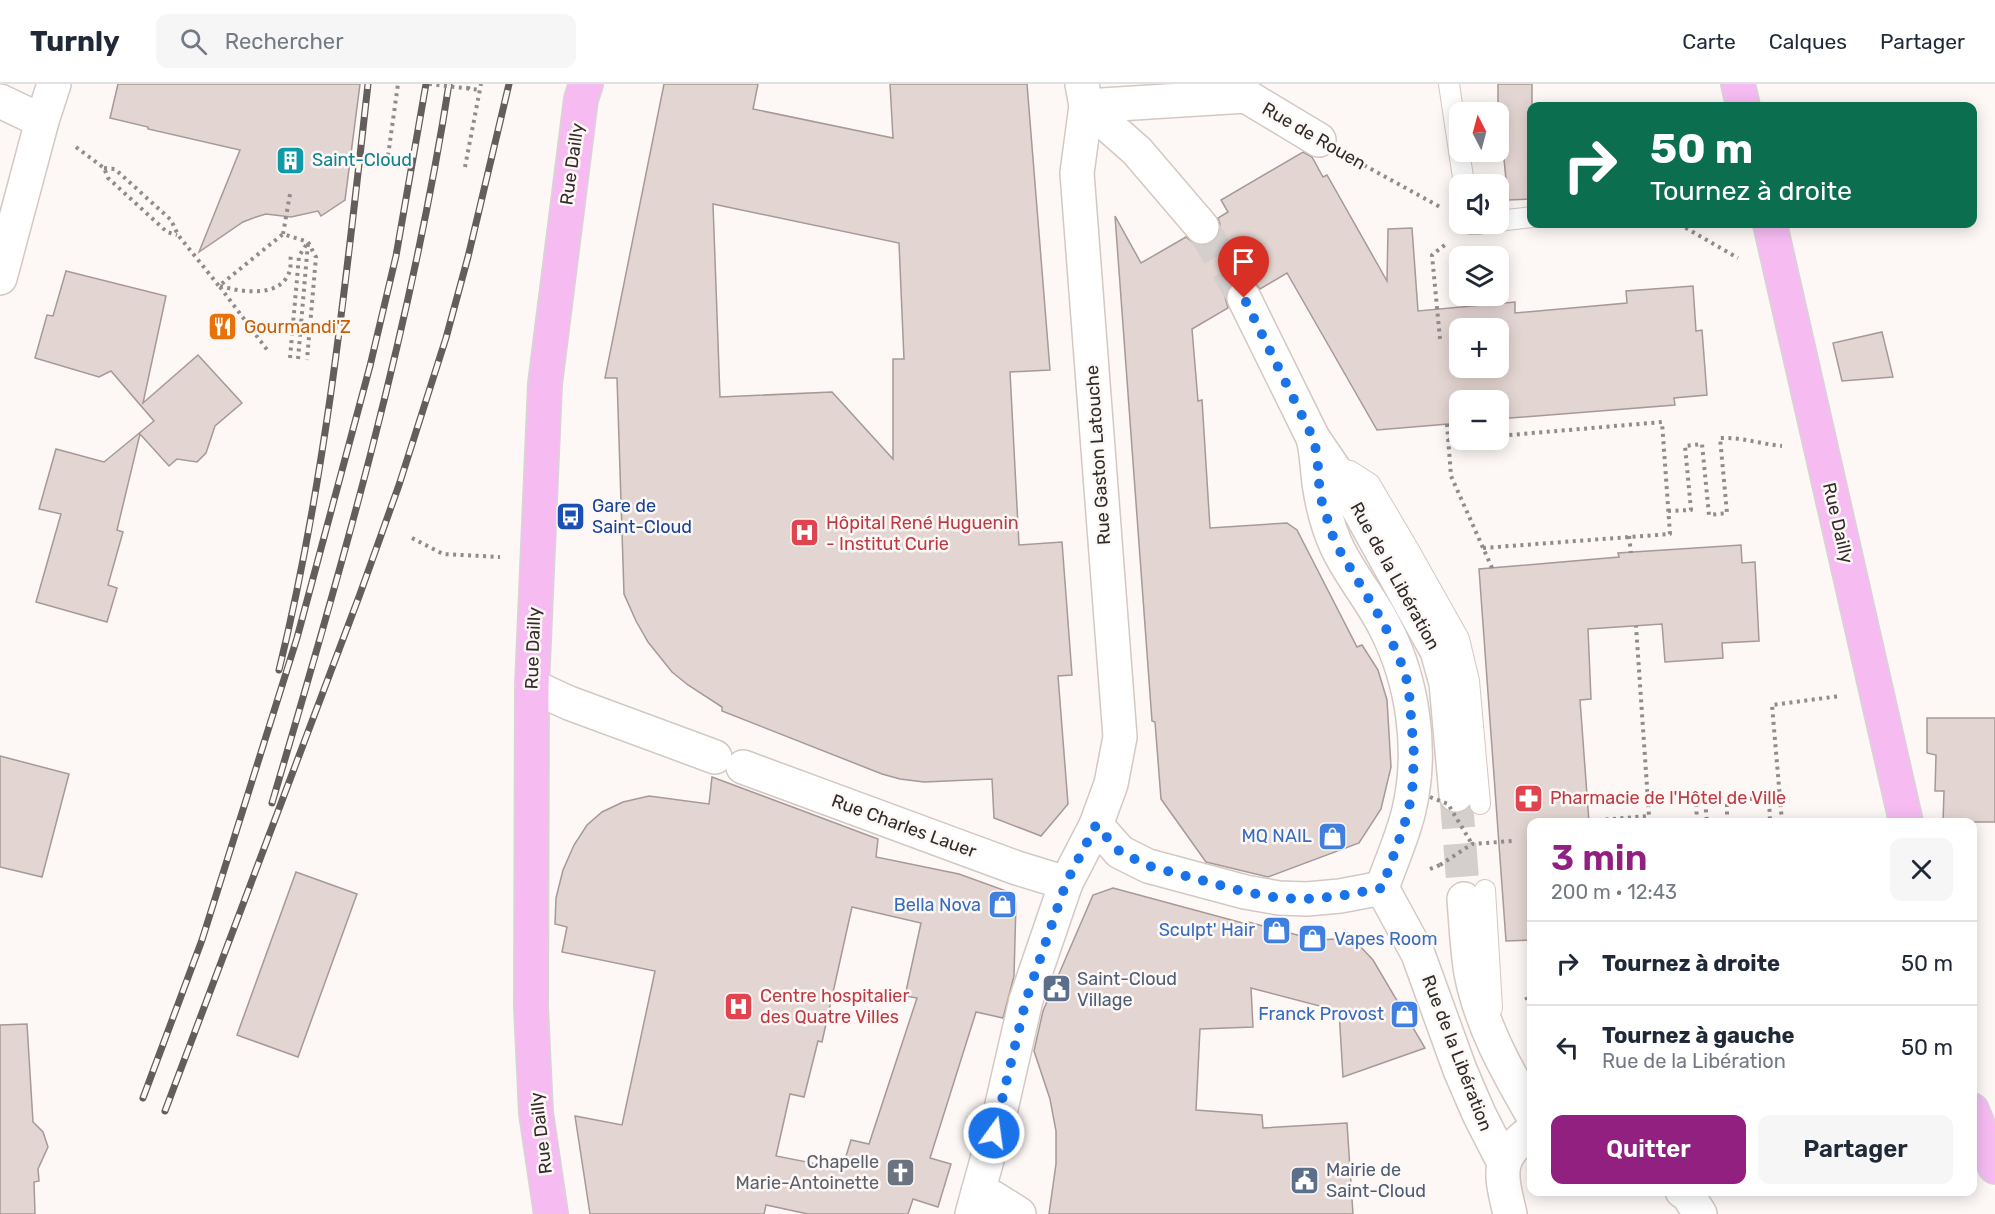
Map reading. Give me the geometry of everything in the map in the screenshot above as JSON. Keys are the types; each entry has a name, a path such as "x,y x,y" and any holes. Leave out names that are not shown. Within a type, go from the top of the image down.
{"main road":[{"name":"Rue Dailly","path":"551,1214 536,1113 531,1007 532,686 545,384 581,99 586,84"},
{"path":"1737,84 1742,102"},
{"name":"Rue Dailly","path":"1771,228 1905,818"},
{"path":"1977,1122 1995,1167"}],"street":[{"path":"0,278 54,84"},
{"path":"1084,95 1137,151 1202,227"},
{"name":"Rue de Rouen","path":"1084,95 1246,96 1319,140"},
{"name":"Rue Gaston Latouche","path":"975,1203 1026,1000 1066,883 1096,825 1111,784 1120,737 1077,173 1084,95"},
{"path":"0,101 42,121"},
{"name":"Rue de la Libération","path":"1244,298 1313,438 1335,469 1437,651 1446,683 1455,799"},
{"name":"Rue de la Libération","path":"1313,438 1317,454 1320,496 1335,543 1384,624 1405,672 1409,692 1414,755 1412,795 1404,826 1382,888 1418,954 1460,1070 1503,1161"},
{"name":"Rue Charles Lauer","path":"532,686 569,703 1006,864 1066,883"},
{"path":"1096,825 1120,852 1149,866 1245,892 1279,898 1306,899 1340,896 1382,888"},
{"name":"Rue de la Libération","path":"1474,895 1469,957 1475,990 1484,1021 1502,1061 1527,1105"},
{"path":"1510,1214 1502,1176 1503,1161 1518,1141 1527,1135"},
{"path":"975,1203 992,1197 1019,1214"}],"lane":[{"path":"1449,84 1462,174"},
{"path":"1509,220 1527,218"}],"path":[{"path":"387,164 399,84"},
{"path":"429,84 468,86 480,90"},
{"path":"465,167 481,84"},
{"name":"Rue de Rouen","path":"1319,140 1449,213"},
{"path":"104,168 115,170 171,220 178,235 268,351"},
{"path":"108,178 167,232 178,235"},
{"path":"219,286 283,234 290,194"},
{"path":"1685,228 1784,284"},
{"path":"283,234 308,242 316,257 307,360"},
{"path":"1440,339 1432,255 1460,234"},
{"path":"298,359 308,242"},
{"path":"290,358 299,256 308,242"},
{"path":"219,286 237,291 268,290 283,282 290,271 291,255"},
{"path":"1483,548 1670,534 1662,422 1509,435"},
{"path":"1447,424 1451,476 1492,568"},
{"path":"1668,511 1691,510 1685,446 1702,444 1709,515 1727,513 1720,438 1738,437 1763,444 1821,450"},
{"path":"1629,537 1631,553"},
{"path":"412,538 443,554 537,557"},
{"path":"1636,626 1649,818"},
{"path":"1782,818 1772,705 1876,692"},
{"path":"1728,818 1727,800 1769,798 1770,818"},
{"path":"1455,799 1448,804 1473,844"},
{"path":"1697,818 1696,802 1705,801 1707,818"},
{"path":"1440,865 1473,844 1512,841"},
{"path":"1522,991 1527,1000"}],"building":[{"name":"Saint-Cloud","path":"118,84 360,84 345,200 321,216 318,211 291,217 266,214 256,217 243,222 199,252 240,150 110,118"},
{"name":"Hôpital René Huguenin - Institut Curie","path":"664,84 758,84 753,109 893,138 890,84 1027,84 1050,370 1010,372 1019,545 1062,542 1072,675 1058,676 1068,804 1041,836 994,818 992,779 924,782 882,774 722,711 722,707 672,672 648,642 624,594 617,378 605,378","holes":["713,204 899,243 904,359 893,359 893,459 832,392 720,397"]},
{"path":"1498,84 1532,84 1532,102 1527,102 1527,199 1509,200 1509,174 1505,174 1504,162 1509,162 1509,102 1498,102"},
{"path":"1303,152 1312,157 1323,177 1327,175 1387,281 1388,229 1412,228 1418,311 1472,306 1509,306 1509,303 1515,302 1515,313 1627,303 1626,291 1693,286 1696,331 1702,330 1707,395 1674,398 1675,405 1509,418 1509,390 1449,390 1449,424 1377,430 1287,273 1260,289 1254,282 1245,279 1229,287 1225,297 1228,308 1192,329 1198,401 1202,400 1210,528 1287,523 1297,530 1357,647 1362,645 1378,670 1387,700 1391,767 1381,809 1359,843 1268,877 1206,862 1161,799 1155,722 1152,721 1115,216 1141,263 1186,237 1195,244 1206,245 1214,242 1219,234 1218,218 1228,212 1221,200"},
{"path":"66,271 166,296 143,403 198,355 242,403 215,426 206,453 197,462 177,459 169,466 140,434 117,530 123,532 108,585 117,588 107,622 36,602 61,514 39,509 56,449 104,462 154,421 111,371 99,377 35,358 47,315 53,316"},
{"path":"1882,332 1893,377 1842,381 1833,343"},
{"path":"1741,545 1742,563 1755,562 1759,641 1722,643 1723,658 1665,662 1662,624 1588,629 1591,699 1580,700 1589,818 1527,818 1527,940 1506,941 1479,569 1619,557 1618,553"},
{"path":"1927,718 1995,718 1995,822 1977,822 1977,818 1943,818 1944,791 1935,791 1936,755 1927,753"},
{"path":"0,756 69,774 42,877 0,867"},
{"name":"Centre hospitalier des Quatre Villes","path":"712,777 878,839 876,857 959,874 1009,892 1016,903 1014,976 1003,1018 976,1012 930,1158 951,1164 938,1207 913,1199 908,1214 808,1214 766,1205 764,1214 590,1214 575,1116 622,1125 655,971 562,952 567,927 555,924 556,898 563,870 574,845 587,825 602,812 623,802 649,796 709,804","holes":["852,907 921,923 905,996 917,998 869,1144 851,1140 842,1169 776,1156 790,1094 804,1097 818,1041 822,1042"]},
{"path":"296,872 357,894 298,1057 237,1035"},
{"path":"1113,888 1250,925 1248,922 1316,940 1337,939 1345,930 1373,960 1425,1048 1343,1077 1339,1011 1251,988 1253,1027 1200,1029 1196,1110 1262,1115 1263,1128 1347,1123 1353,1214 1049,1214 1056,1164 1056,1131 1050,1099 1034,1051 1043,1011 1093,895"},
{"path":"27,1024 33,1122 43,1132 48,1147 38,1169 39,1181 34,1182 35,1214 0,1214 0,1025"}],"tunnel":[{"path":"1202,227 1244,298"},
{"path":"1456,795 1464,899"}],"railway":[{"path":"279,670 310,525 322,452 343,305 368,84"},
{"path":"143,1098 202,940 297,638 370,366 396,256 426,84"},
{"path":"272,803 349,536 395,356 415,266 449,84"},
{"path":"165,1111 399,485 446,338 468,257 509,84"}],"place":[{"name":"Saint-Cloud","path":"291,160"},
{"name":"Gourmandi'Z","path":"223,327"},
{"name":"Gare de Saint-Cloud","path":"571,516"},
{"name":"Hôpital René Huguenin - Institut Curie","path":"805,533"},
{"name":"Pharmacie de l'Hôtel de Ville","path":"1529,798"},
{"name":"MQ NAIL","path":"1333,836"},
{"name":"Bella Nova","path":"1002,905"},
{"name":"Sculpt' Hair","path":"1276,930"},
{"name":"Vapes Room","path":"1313,939"},
{"name":"Saint-Cloud Village","path":"1056,989"},
{"name":"Centre hospitalier des Quatre Villes","path":"739,1006"},
{"name":"Franck Provost","path":"1405,1014"},
{"name":"Chapelle Marie-Antoinette","path":"900,1172"},
{"name":"Mairie de Saint-Cloud","path":"1305,1180"}],"route":[{"path":"994,1133 1026,1000 1066,883 1096,825 1120,852 1149,866 1245,892 1279,898 1306,899 1340,896 1382,888 1409,812 1414,755 1413,724 1405,672 1384,624 1335,543 1320,496 1318,462 1313,438 1244,298"}]}
